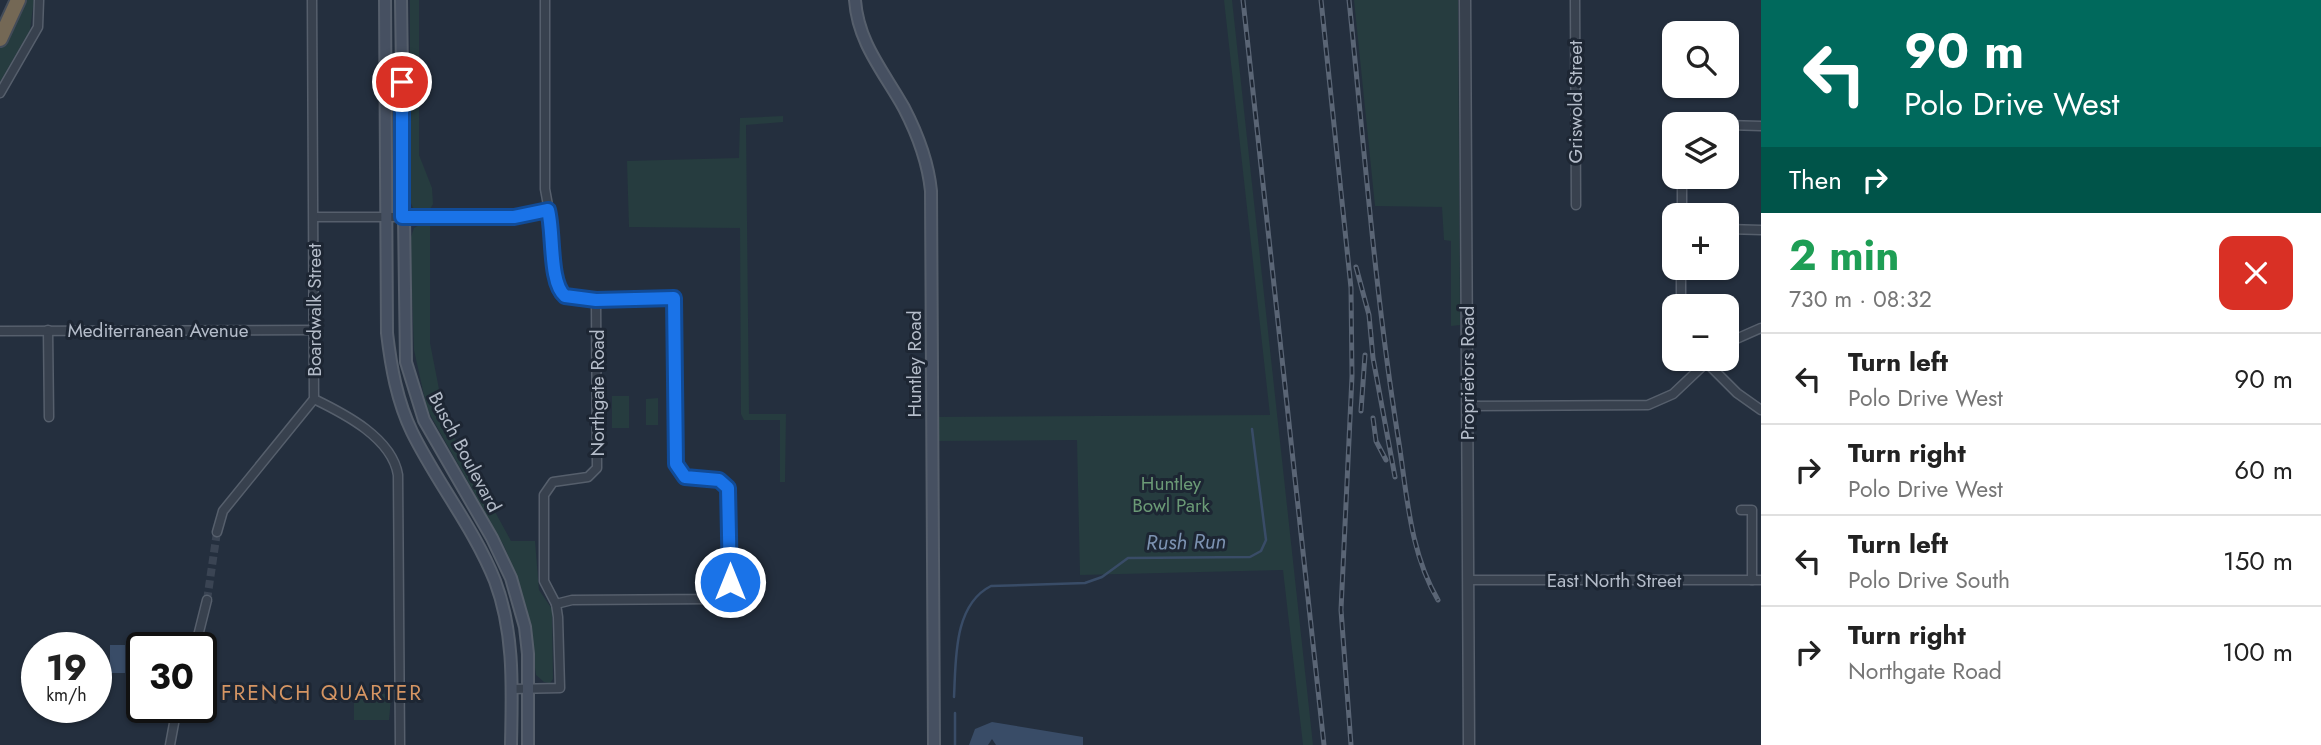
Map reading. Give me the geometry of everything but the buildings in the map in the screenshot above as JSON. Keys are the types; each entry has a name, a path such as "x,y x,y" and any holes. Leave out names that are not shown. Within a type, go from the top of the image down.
{"highway":[{"path":"0,39 18,0"}],"main road":[{"name":"Busch Boulevard","path":"386,0 387,333 396,386 412,432 485,558 495,582 508,630 512,689 511,745"},
{"name":"Busch Boulevard","path":"401,0 404,338 416,402 498,548 511,578 525,627 528,745"},
{"name":"Huntley Road","path":"855,0 868,50 904,108 922,146 931,191 934,745"}],"street":[{"path":"0,93 38,27 39,0"},
{"name":"Boardwalk Street","path":"312,0 314,399 342,412 386,448 396,460 400,745"},
{"path":"545,0 545,189 558,289 571,299 674,298 676,464 685,477 719,480 729,491 730,582 725,594 712,599 572,600 556,604"},
{"name":"Proprietors Road","path":"1465,0 1469,745"},
{"name":"Griswold Street","path":"1575,0 1576,205"},
{"path":"1739,125 1761,126"},
{"path":"314,218 514,217 548,210"},
{"path":"1739,229 1761,230"},
{"name":"Northgate Road","path":"512,689 560,688 556,604 544,581 544,495 553,482 588,477 597,468 596,300"},
{"path":"1739,338 1761,328"},
{"path":"48,330 49,417"},
{"name":"Mediterranean Avenue","path":"0,331 315,330"},
{"path":"1467,406 1648,405 1673,394 1696,371"},
{"path":"1717,371 1737,393 1761,410"},
{"path":"217,532 223,512 314,399"},
{"path":"1741,510 1752,510 1756,580"},
{"name":"East North Street","path":"1468,580 1756,580"},
{"path":"199,632 207,600"},
{"path":"170,745 174,723"}],"green space":[{"path":"25,0 34,0 30,30 0,82 0,48"},
{"path":"410,0 419,0 419,155 432,188 433,204 422,213 414,210 410,201"},
{"name":"Huntley Bowl Park","path":"1224,0 1232,0 1313,745 1303,745 1283,570 1080,575 1077,440 932,441 931,417 1270,415"},
{"path":"1354,0 1458,0 1460,325 1451,326 1451,241 1444,240 1442,207 1375,206"},
{"path":"783,116 783,122 746,125 749,414 786,414 785,482 780,482 780,420 744,420 741,414 740,228 629,227 627,161 739,158 740,118"},
{"path":"423,223 430,226 430,343 445,420 511,541 535,541 539,590 552,609 553,679 550,683 544,682 536,675 527,608 505,548 427,409 414,350 410,240 414,228"},
{"path":"612,396 629,396 629,428 612,428"},
{"path":"658,398 658,425 646,425 646,399"},
{"path":"354,694 388,694 388,698 391,698 389,720 354,720"}],"water":[{"path":"112,645 125,645 125,673 112,673"},
{"path":"992,722 1083,737 1083,745 996,745 992,739 988,745 969,745 975,729"}],"waterway":[{"name":"Rush Run","path":"954,697 957,651 963,620 969,606 991,586 1085,583 1102,577 1128,558 1250,557 1261,551 1266,540 1252,429"},
{"name":"Rush Run","path":"955,713 955,745"}],"tunnel":[{"path":"207,600 217,532"}],"railway":[{"path":"1243,0 1324,745"},
{"path":"1321,0 1351,288 1352,376 1341,610 1351,745"},
{"path":"1349,0 1376,273 1407,500 1421,562 1438,600"},
{"path":"1356,267 1369,315 1373,358 1395,477"},
{"path":"1361,411 1365,355"},
{"path":"1373,418 1376,441 1386,460"}],"district":[{"name":"FRENCH QUARTER","path":"322,693"}],"route":[{"path":"402,82 402,217 514,217 548,210 552,227 556,284 565,296 571,299 596,300 674,298 676,464 678,471 685,477 719,480 728,488 730,582"}]}
